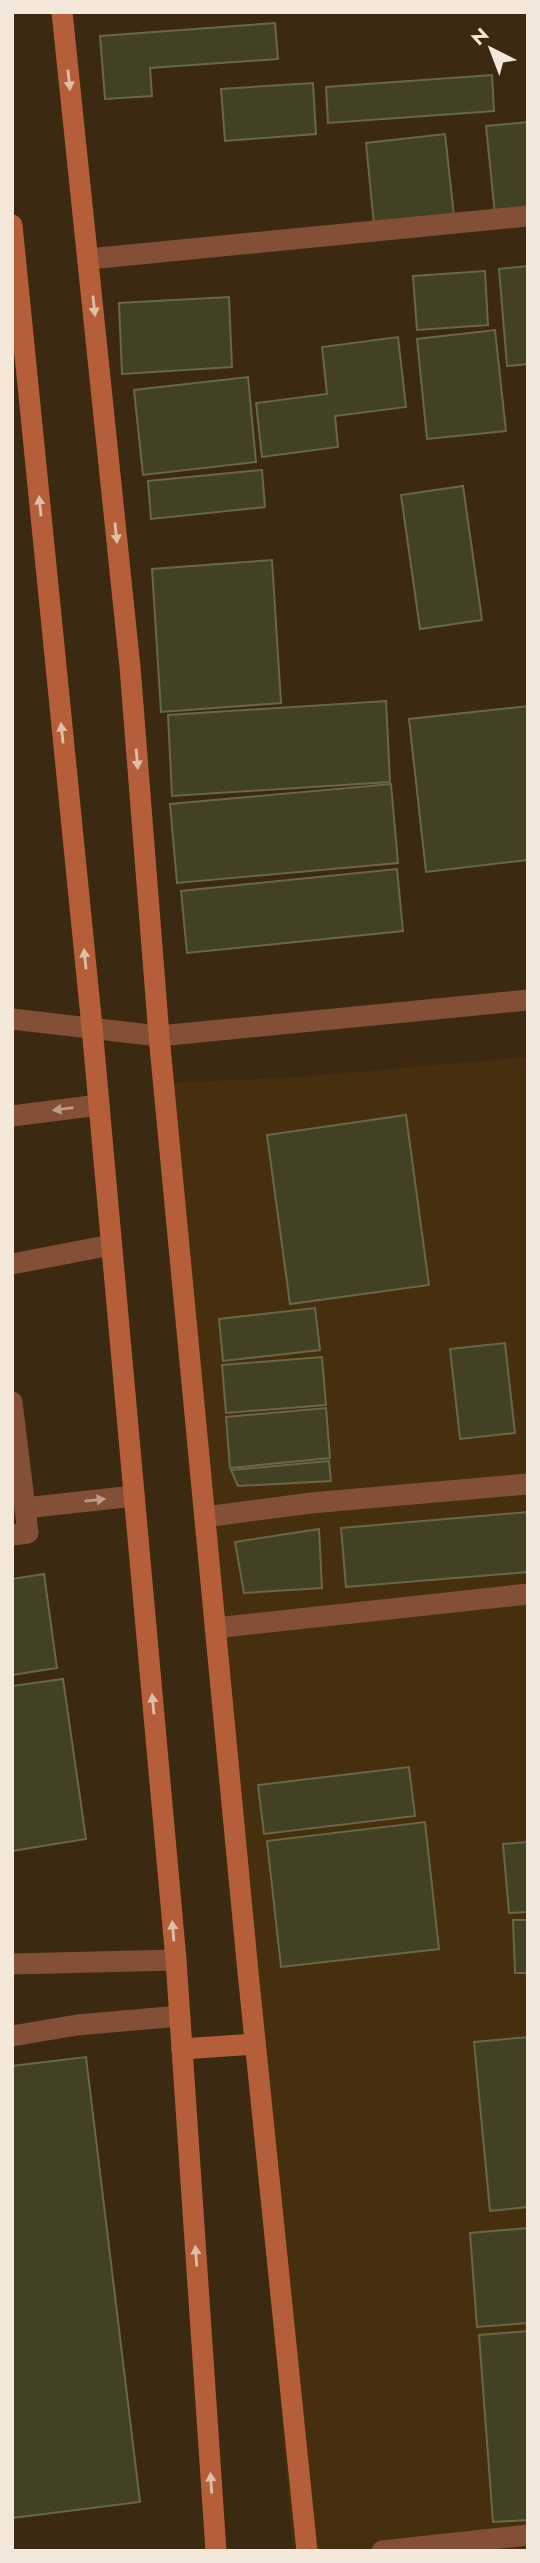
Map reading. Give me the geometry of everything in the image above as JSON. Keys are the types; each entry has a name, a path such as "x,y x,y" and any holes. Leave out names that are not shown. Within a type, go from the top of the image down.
{"main road":[{"path":"62,12 130,667 159,1036 255,2043 307,2551"},
{"path":"12,225 92,1027 176,1960 216,2551"},
{"path":"182,2049 255,2043"}],"street":[{"path":"89,259 528,216"},
{"path":"12,1019 159,1036 528,1000"},
{"path":"12,1116 99,1105"},
{"path":"12,1264 111,1245"},
{"path":"12,1402 28,1533 12,1535"},
{"path":"205,1517 311,1503 528,1484"},
{"path":"25,1508 134,1496"},
{"path":"215,1628 528,1594"},
{"path":"12,1964 176,1960"},
{"path":"12,2036 77,2025 180,2016"},
{"path":"382,2551 528,2535"}],"shaded area":[{"path":"528,1057 528,2551 293,2551 167,1083 298,1077"}],"building":[{"path":"275,23 278,59 150,68 152,96 105,99 100,36"},
{"path":"492,75 494,111 328,123 326,87"},
{"path":"313,83 316,134 225,141 221,89"},
{"path":"528,122 528,211 495,215 486,126"},
{"path":"445,134 454,216 374,225 366,143"},
{"path":"528,266 528,364 507,366 499,269"},
{"path":"485,271 488,325 417,330 413,276"},
{"path":"229,297 232,367 122,374 119,303"},
{"path":"495,330 506,431 427,439 417,339"},
{"path":"398,337 406,407 335,416 338,447 262,457 256,403 327,394 322,347"},
{"path":"248,377 256,462 143,475 134,390"},
{"path":"262,470 265,507 151,519 148,481"},
{"path":"463,486 482,620 420,629 401,495"},
{"path":"272,560 281,703 161,712 152,569"},
{"path":"386,701 390,782 172,796 168,715"},
{"path":"528,706 528,860 426,872 409,719"},
{"path":"391,784 398,863 177,883 170,804"},
{"path":"397,869 403,931 187,953 181,891"},
{"path":"406,1115 429,1285 290,1304 267,1135"},
{"path":"315,1308 320,1350 223,1361 219,1319"},
{"path":"505,1343 515,1433 460,1439 450,1349"},
{"path":"322,1357 326,1405 226,1413 222,1365"},
{"path":"326,1408 330,1458 230,1468 226,1417"},
{"path":"329,1461 331,1481 238,1486 231,1470"},
{"path":"528,1512 528,1572 346,1587 341,1528"},
{"path":"319,1529 322,1588 244,1593 235,1542"},
{"path":"44,1574 57,1668 12,1675 12,1579"},
{"path":"63,1679 86,1839 12,1851 12,1686"},
{"path":"409,1767 415,1816 264,1834 258,1785"},
{"path":"425,1822 439,1949 281,1967 267,1841"},
{"path":"528,1842 528,1912 509,1913 503,1844"},
{"path":"513,1920 528,1920 528,1973 515,1973"},
{"path":"528,2037 528,2207 490,2211 474,2042"},
{"path":"86,2057 140,2502 12,2518 12,2066"},
{"path":"528,2228 528,2323 477,2327 470,2233"},
{"path":"528,2331 528,2520 493,2522 479,2335"}]}
